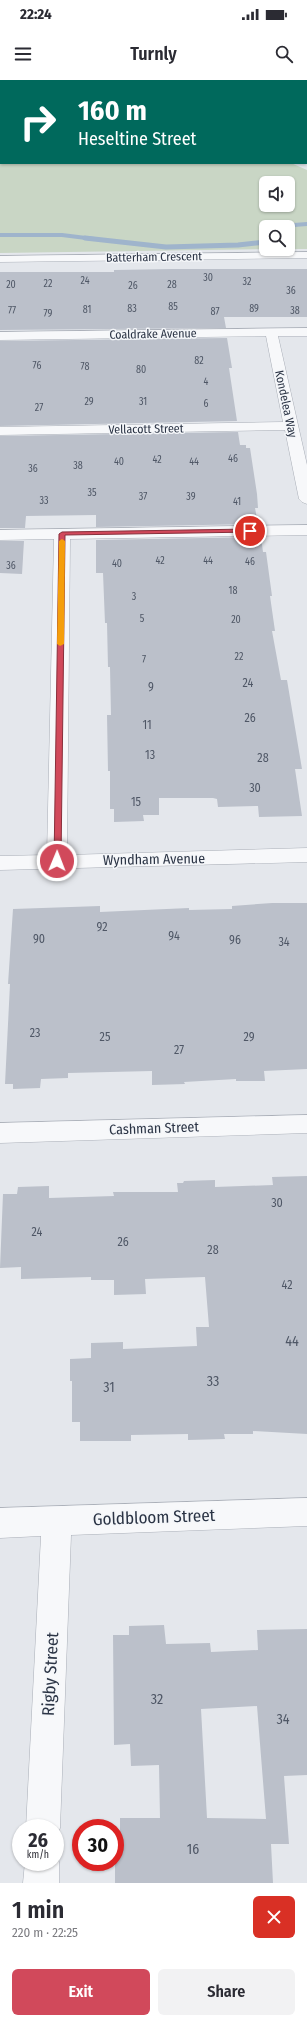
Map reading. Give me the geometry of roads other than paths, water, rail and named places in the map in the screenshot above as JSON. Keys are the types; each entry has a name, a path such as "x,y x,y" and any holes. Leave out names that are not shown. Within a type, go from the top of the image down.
{"street":[{"name":"Batterham Crescent","path":"0,259 307,255"},
{"name":"Kondelea Way","path":"271,332 307,499"},
{"name":"Coaldrake Avenue","path":"0,336 307,332"},
{"name":"Vellacott Street","path":"0,431 291,426"},
{"path":"0,535 307,530"},
{"path":"57,861 62,534"},
{"name":"Wyndham Avenue","path":"0,863 307,855"},
{"name":"Cashman Street","path":"0,1133 307,1124"},
{"name":"Goldbloom Street","path":"0,1523 307,1512"},
{"name":"Rigby Street","path":"43,1819 57,1521"},
{"path":"41,1883 42,1871"}],"waterway":[{"path":"295,225 307,224"},
{"path":"0,235 62,235 94,239"},
{"path":"85,238 94,239"},
{"path":"94,239 166,247 238,245 259,243"}]}
